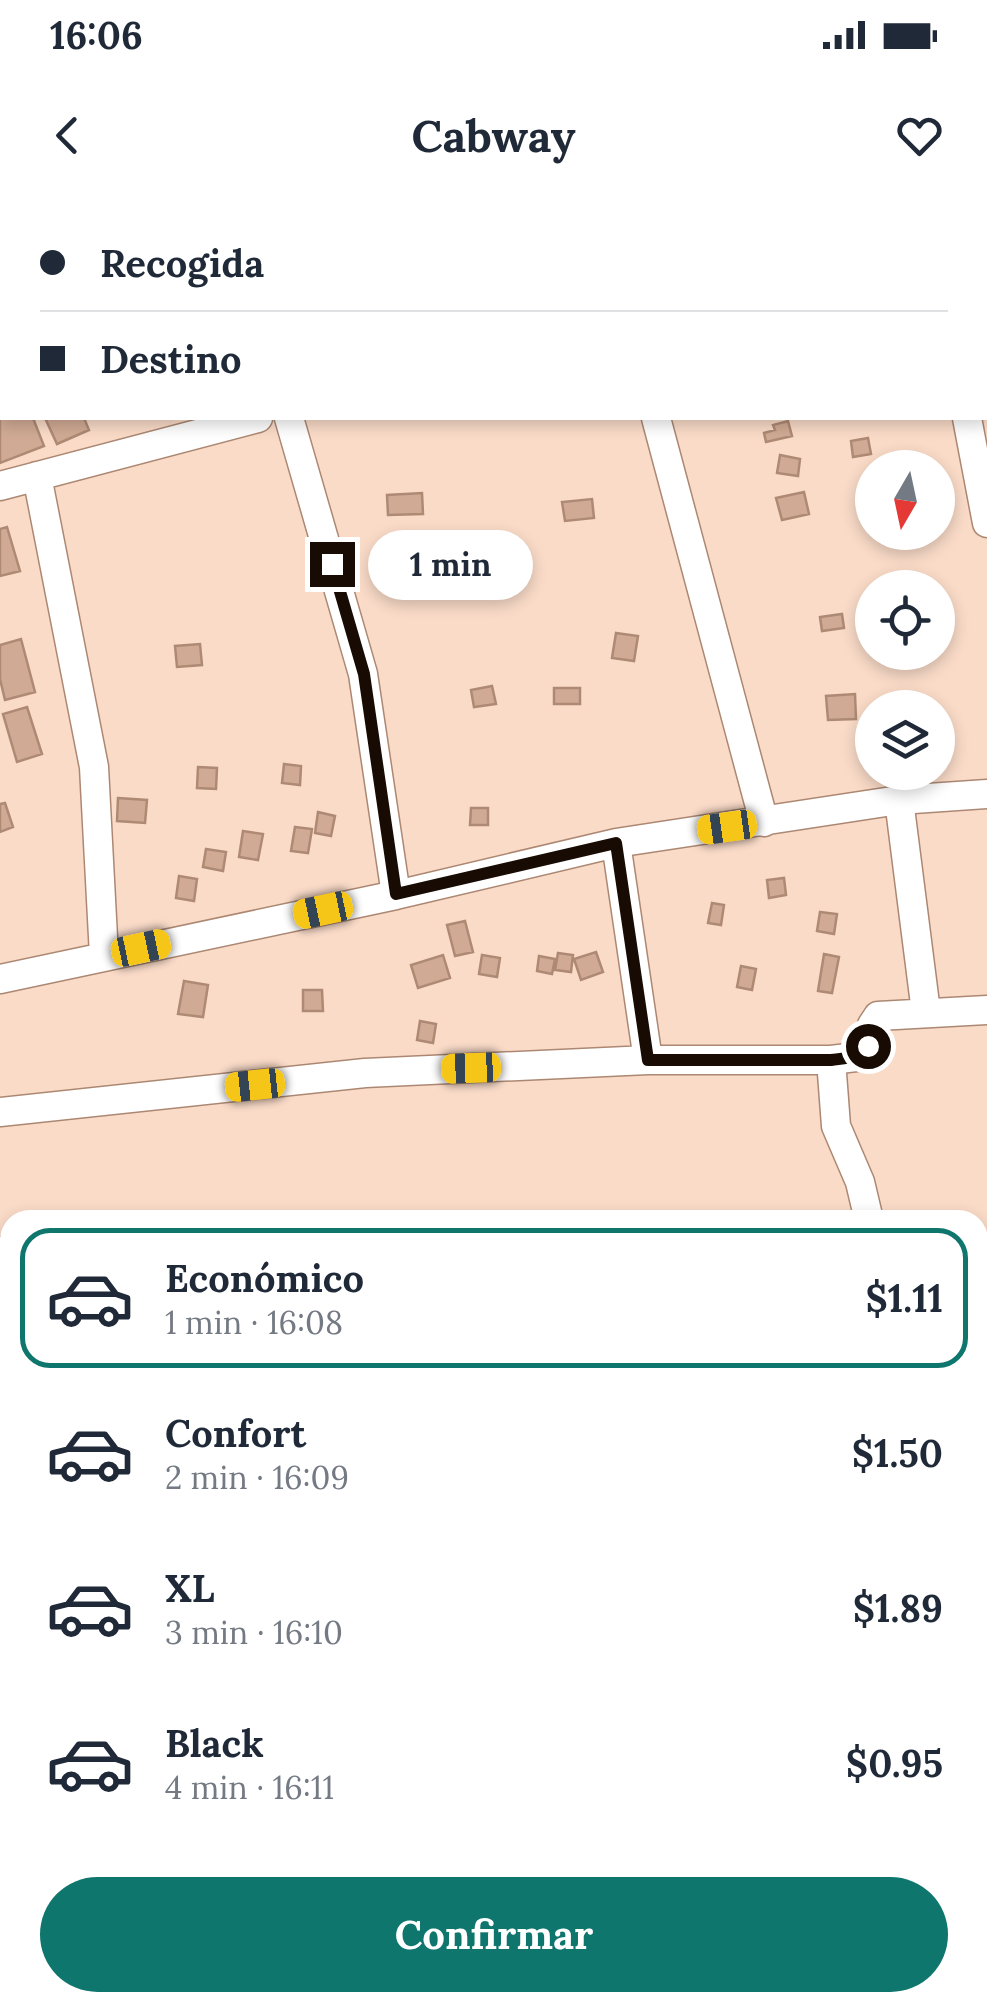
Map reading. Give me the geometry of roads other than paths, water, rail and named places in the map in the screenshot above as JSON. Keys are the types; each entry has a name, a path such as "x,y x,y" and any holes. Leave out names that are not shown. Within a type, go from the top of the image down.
{"street":[{"path":"0,486 250,420"},
{"path":"289,420 364,674 396,894"},
{"path":"657,420 764,822"},
{"path":"967,420 987,523"},
{"path":"37,476 94,767 104,956"},
{"path":"0,979 616,843 899,800 987,794"},
{"path":"899,800 926,1012"},
{"path":"616,843 648,1060"},
{"path":"0,1112 364,1073 648,1060 831,1060 856,1057 866,1051 878,1016 987,1010"},
{"path":"831,1060 836,1126 860,1182 867,1210"}]}
